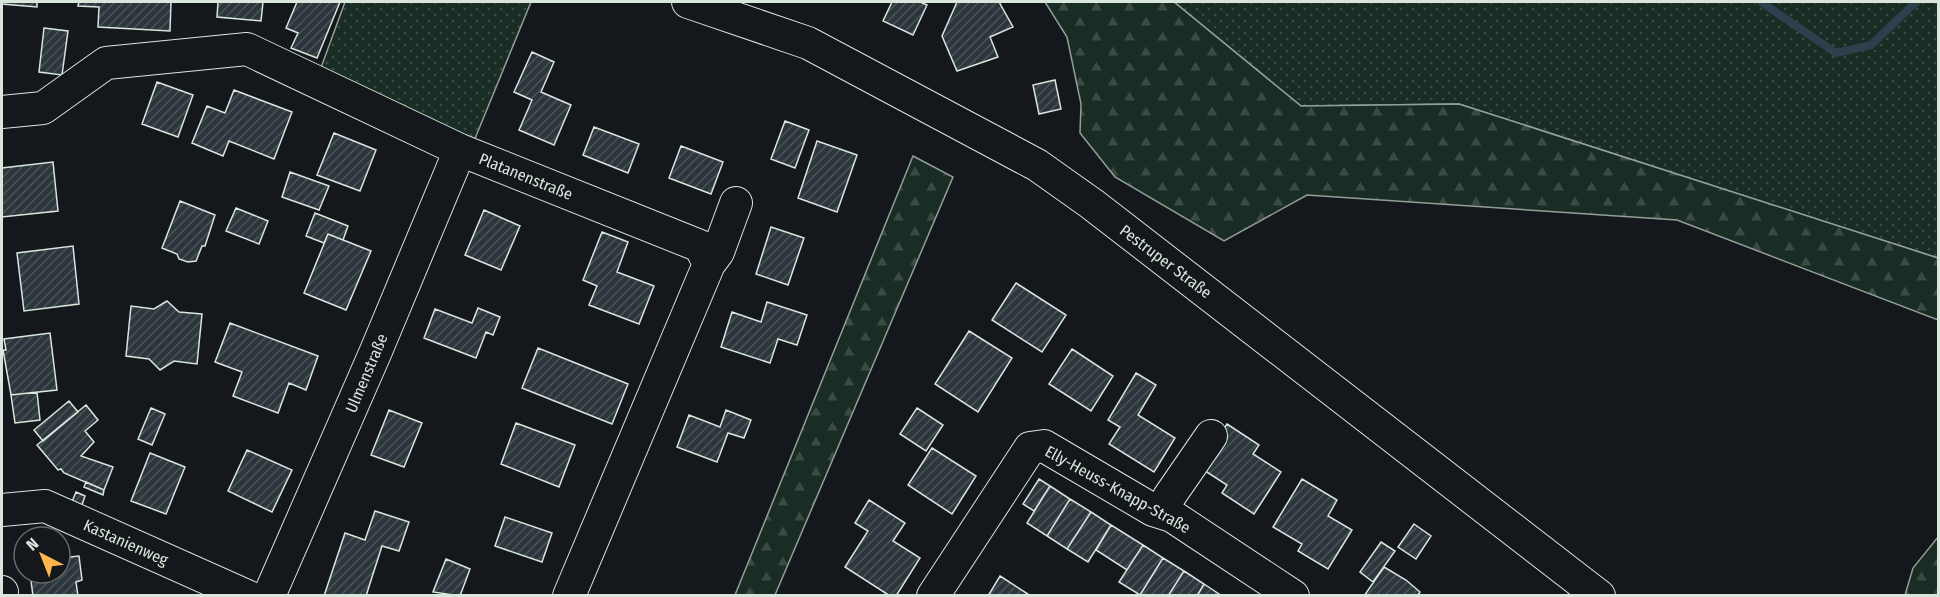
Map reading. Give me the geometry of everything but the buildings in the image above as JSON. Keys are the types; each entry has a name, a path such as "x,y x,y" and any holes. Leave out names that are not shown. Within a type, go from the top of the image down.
{"street":[{"name":"Pestruper Straße","path":"688,2 808,42 1037,165 1092,204 1568,586 1599,596"},
{"name":"Platanenstraße","path":"2,112 43,108 106,63 247,49 459,150 700,246 709,264"},
{"name":"Ulmenstraße","path":"269,596 376,351 459,150"},
{"path":"569,596 709,264 718,252 736,203"},
{"path":"1162,512 1169,497 1211,436"},
{"name":"Elly-Heuss-Knapp-Straße","path":"933,596 1030,448 1044,446 1153,510 1172,516 1293,596"},
{"name":"Kastanienweg","path":"2,510 45,506 248,596"}],"green space":[{"path":"345,2 531,2 474,141 319,73"},
{"path":"1045,2 1174,2 1301,106 1459,104 1938,258 1938,320 1677,220 1307,195 1224,241 1115,177 1080,133 1081,104 1067,37"},
{"path":"1174,2 1938,2 1938,258 1459,104 1301,106"},
{"path":"913,156 953,177 775,595 735,595"},
{"path":"1938,537 1938,595 1905,595 1913,568"}],"waterway":[{"path":"1761,2 1836,53 1871,45 1916,2"}]}
